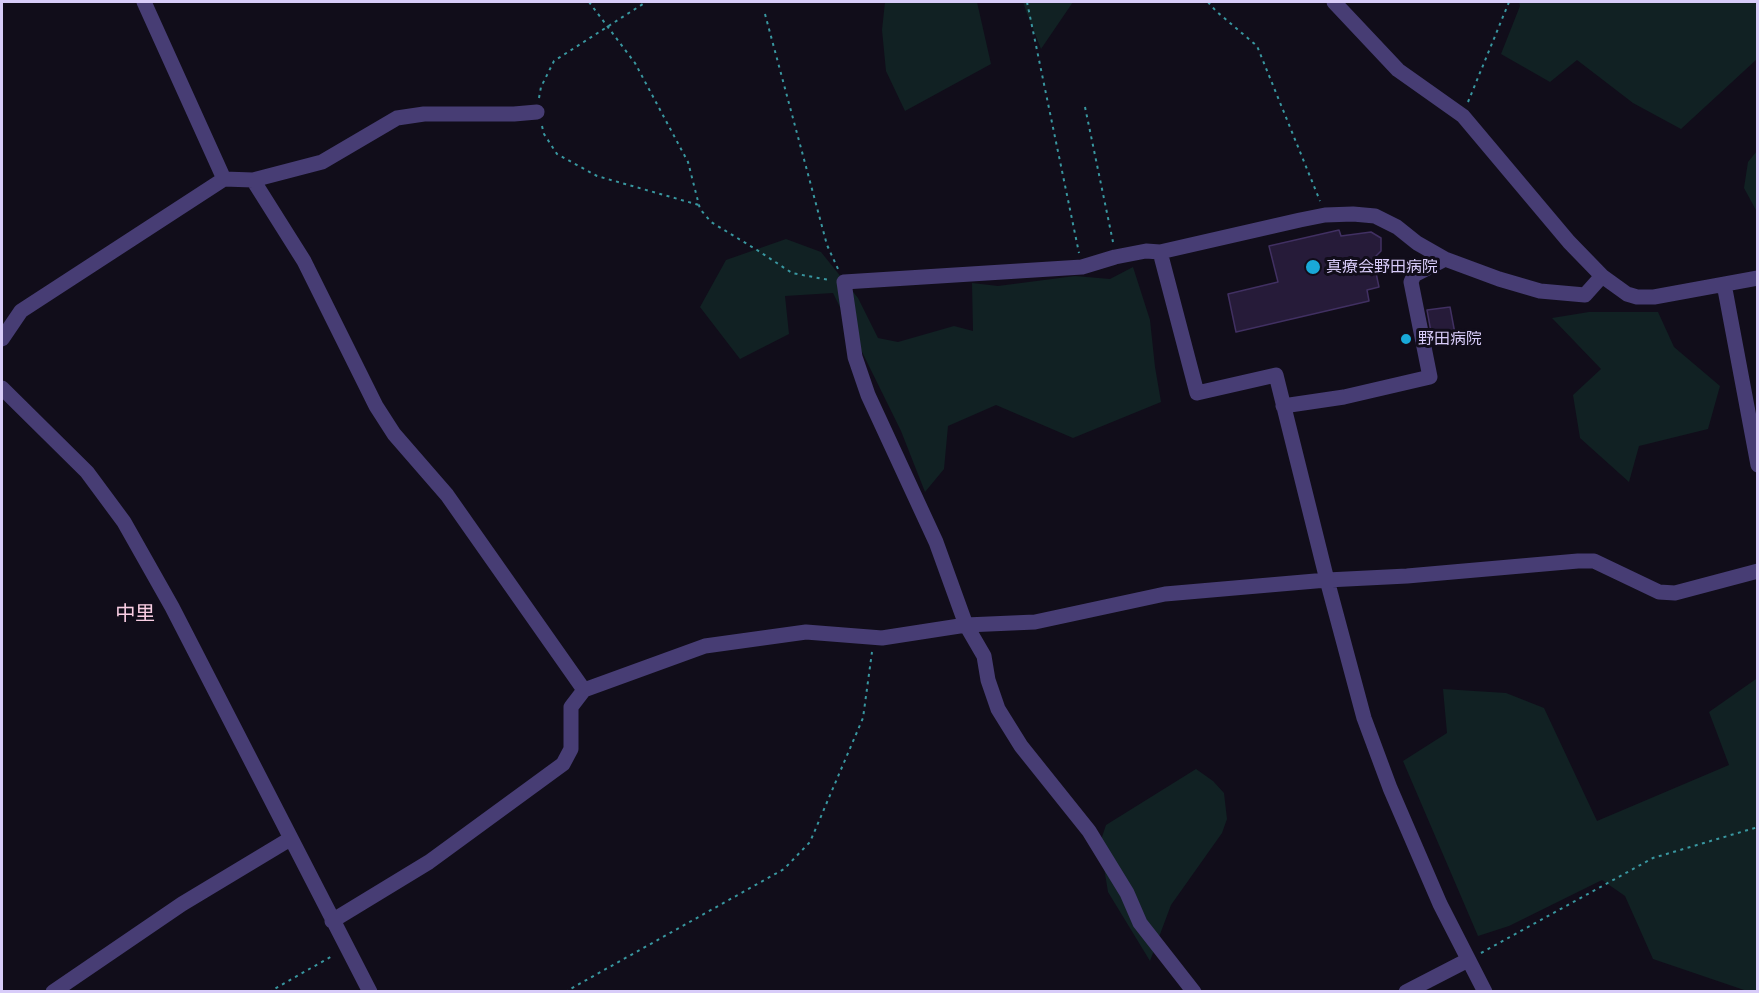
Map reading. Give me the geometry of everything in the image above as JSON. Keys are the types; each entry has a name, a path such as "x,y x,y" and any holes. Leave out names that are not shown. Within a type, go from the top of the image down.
{"street":[{"path":"144,2 224,179"},
{"path":"1334,2 1398,70 1463,116 1569,242 1602,276 1627,294 1637,297 1654,297 1758,278"},
{"path":"2,339 21,311 224,179 253,180 322,162 397,118 424,114 537,112"},
{"path":"253,180 304,261 376,406 394,434 447,495 584,690"},
{"path":"1194,992 1140,923 1127,893 1089,831 1021,746 998,709 988,680 984,656 966,625 936,542 868,395 855,357 844,282 1082,267 1115,257 1146,251 1160,252 1325,215 1353,214 1374,216 1397,227 1417,243 1445,259 1540,291 1586,295 1602,276"},
{"path":"1160,252 1197,393 1276,375 1364,717 1440,904 1485,992"},
{"path":"1283,406 1344,397 1430,377 1411,282 1414,275 1445,259"},
{"path":"1724,284 1758,465"},
{"path":"4,395 87,472 124,522 172,607 370,992"},
{"path":"332,921 429,862 564,764 571,749 571,707 584,690 705,646 806,632 882,638 966,625 1035,622 1165,594 1327,580 1594,561 1659,592 1675,593 1758,571"},
{"path":"53,992 182,904 291,839"},
{"path":"1406,992 1468,960"}],"path":[{"path":"590,2 610,26 635,63 688,162 699,206 711,222 792,273 844,282"},
{"path":"646,2 554,61 541,87 537,112 544,134 557,153 567,159 597,176 699,206"},
{"path":"1027,2 1082,267"},
{"path":"1208,2 1216,12 1257,46 1325,215"},
{"path":"1463,116 1509,2"},
{"path":"765,14 827,245 844,282"},
{"path":"1085,107 1115,257"},
{"path":"565,992 784,869 810,842 863,718 874,638"},
{"path":"1468,960 1653,858 1758,828"},
{"path":"269,992 347,948"}],"shaded area":[{"path":"885,2 977,2 991,64 905,111 886,71 882,30"},
{"path":"1023,2 1073,2 1041,49 1026,11"},
{"path":"1519,2 1757,2 1757,59 1681,129 1633,103 1577,60 1550,82 1501,54 1520,6"},
{"path":"1757,151 1757,212 1744,188 1748,162"},
{"path":"786,239 821,252 858,298 878,338 898,342 954,326 973,331 972,283 998,286 1075,276 1110,279 1133,267 1150,320 1161,402 1073,438 996,405 948,426 944,469 925,492 901,431 833,293 785,296 789,334 740,359 700,307 726,260"},
{"path":"1589,312 1658,312 1674,347 1720,386 1708,429 1639,446 1629,482 1580,438 1573,395 1601,369 1552,318"},
{"path":"1756,679 1757,991 1747,991 1653,959 1625,896 1602,880 1509,926 1478,936 1403,761 1447,733 1443,689 1506,693 1544,708 1597,821 1729,765 1709,712"},
{"path":"1196,769 1213,781 1224,793 1227,819 1222,833 1171,905 1150,961 1108,892 1100,843 1106,825"}],"building":[{"path":"1339,230 1341,236 1371,232 1381,238 1381,251 1373,259 1379,287 1367,290 1369,301 1236,332 1228,294 1278,282 1269,246"},
{"path":"1450,307 1456,339 1433,343 1427,310"}],"place":[{"name":"真療会野田病院","path":"1313,267"},
{"name":"野田病院","path":"1406,339"}],"district":[{"name":"中里","path":"135,614"}]}
